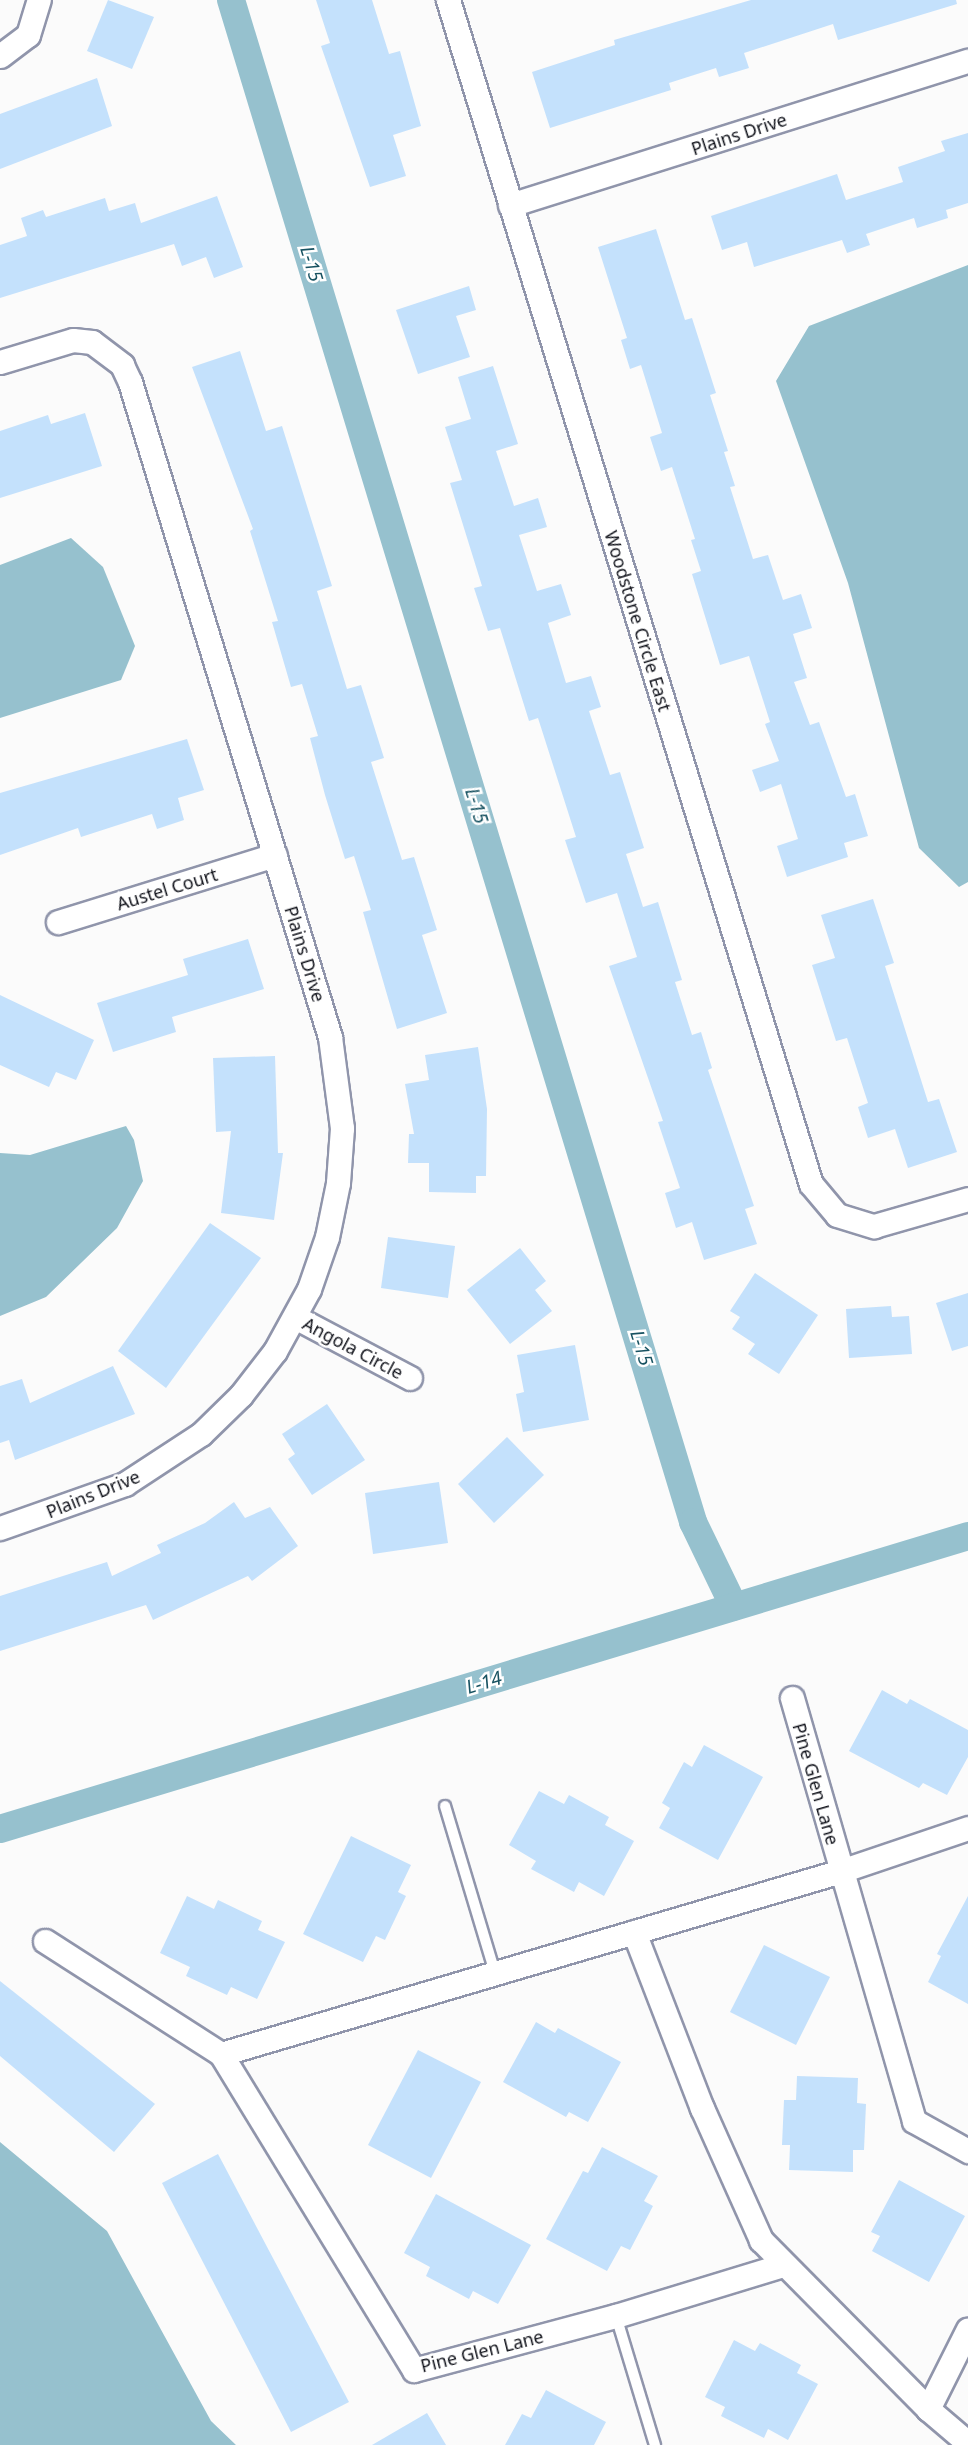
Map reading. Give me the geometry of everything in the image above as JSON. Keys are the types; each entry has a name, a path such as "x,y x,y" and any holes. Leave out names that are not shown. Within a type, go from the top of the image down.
{"street":[{"path":"0,55 28,35 39,0"},
{"name":"Woodstone Circle East","path":"448,0 811,1184 821,1202 855,1224 892,1223 968,1199"},
{"name":"Plains Drive","path":"510,205 968,61"},
{"name":"Plains Drive","path":"0,362 73,340 92,342 122,365 330,1037 342,1128 338,1183 327,1237 295,1317 241,1395 201,1434 157,1466 74,1506 0,1528"},
{"name":"Austel Court","path":"58,922 275,855"},
{"name":"Angola Circle","path":"295,1317 410,1378"},
{"name":"Pine Glen Lane","path":"792,1698 914,2121 968,2151"},
{"path":"221,2054 841,1871 968,1828"},
{"path":"634,1932 702,2108 761,2240 928,2409 968,2443"},
{"name":"Pine Glen Lane","path":"45,1941 221,2054 414,2370 616,2316 783,2265"},
{"path":"928,2409 968,2329"}],"lane":[{"path":"445,1806 495,1973"},
{"path":"616,2316 655,2445"}],"water":[{"path":"968,265 968,882 959,887 919,848 848,583 776,381 809,326"},
{"path":"71,538 103,567 135,646 121,680 0,718 0,565"},
{"path":"126,1126 134,1140 143,1181 117,1228 46,1297 0,1316 0,1153 30,1155"},
{"path":"0,2142 107,2231 211,2421 236,2445 0,2445"}],"building":[{"path":"108,0 154,17 132,69 87,51"},
{"path":"316,0 372,0 389,54 400,51 421,126 393,135 406,176 370,187 321,46 330,43"},
{"path":"751,0 956,0 957,4 838,40 833,24 744,53 749,68 719,77 716,68 669,83 671,90 550,128 532,72 615,45 614,40"},
{"path":"97,78 112,126 0,169 0,114"},
{"path":"968,133 968,203 946,210 948,218 917,228 914,218 866,234 870,245 847,253 842,240 754,267 747,242 722,250 711,216 837,174 846,200 903,182 898,167 945,151 941,141"},
{"path":"217,196 243,267 214,278 206,257 182,266 174,244 0,298 0,245 27,236 21,218 43,210 46,217 105,198 109,211 135,203 141,223"},
{"path":"656,229 685,320 692,318 716,393 710,395 728,451 724,452 735,486 730,487 753,559 768,555 783,600 801,594 812,628 793,634 807,678 794,682 810,725 819,722 846,797 855,794 868,836 844,843 848,857 787,877 777,846 798,839 781,784 760,792 752,770 779,761 765,724 770,722 749,656 720,665 692,574 701,571 691,540 695,539 672,467 661,471 650,437 662,433 641,365 630,369 621,340 627,338 598,247"},
{"path":"469,286 476,310 456,316 470,357 418,374 396,310"},
{"path":"240,351 266,431 282,426 332,586 317,591 347,689 361,685 384,758 371,762 402,860 414,857 437,930 422,935 447,1013 397,1029 363,912 371,910 354,856 345,859 325,795 310,738 318,736 302,684 291,687 272,622 278,621 250,531 253,529 192,367"},
{"path":"493,366 518,444 496,451 514,506 538,498 547,527 519,535 537,591 561,584 571,615 548,623 566,683 591,676 601,707 589,711 610,775 620,772 644,848 626,854 643,907 658,902 682,980 675,982 692,1035 701,1032 712,1068 708,1070 754,1206 745,1209 757,1244 704,1260 692,1222 676,1228 665,1193 680,1188 658,1122 663,1121 609,966 637,957 617,893 586,903 565,840 576,837 538,718 529,721 500,628 488,631 474,588 482,586 450,483 462,480 445,427 471,419 458,377"},
{"path":"85,413 102,466 0,498 0,431 48,415 51,424"},
{"path":"187,739 204,790 178,798 184,820 157,829 152,814 81,837 78,828 0,855 0,793"},
{"path":"873,899 894,963 885,966 928,1102 939,1099 957,1152 908,1168 895,1129 868,1138 858,1107 868,1103 847,1038 836,1041 812,965 835,958 821,915"},
{"path":"248,939 264,989 172,1017 176,1032 113,1052 97,1003 188,975 183,959"},
{"path":"0,995 94,1040 76,1080 56,1072 49,1087 0,1065"},
{"path":"478,1047 487,1109 486,1176 476,1176 476,1193 429,1192 429,1163 408,1163 409,1134 414,1134 405,1084 429,1080 425,1055"},
{"path":"275,1056 278,1153 283,1153 274,1220 221,1213 231,1131 216,1132 213,1058"},
{"path":"210,1223 261,1258 166,1388 118,1351"},
{"path":"388,1237 455,1246 448,1298 381,1288"},
{"path":"520,1248 546,1281 535,1290 552,1311 510,1344 467,1290"},
{"path":"755,1273 818,1315 779,1374 748,1354 755,1344 732,1329 740,1317 730,1311"},
{"path":"968,1293 968,1346 952,1351 936,1303"},
{"path":"891,1306 892,1317 909,1316 912,1354 849,1358 846,1309"},
{"path":"575,1345 589,1420 523,1432 516,1394 524,1392 517,1355"},
{"path":"113,1366 135,1414 15,1460 9,1440 0,1443 0,1386 22,1379 30,1403"},
{"path":"327,1404 365,1460 312,1495 288,1459 295,1454 282,1434"},
{"path":"507,1437 544,1475 494,1523 458,1484"},
{"path":"439,1482 448,1543 373,1554 365,1493"},
{"path":"234,1502 245,1518 270,1507 298,1546 252,1581 248,1576 153,1620 146,1605 0,1651 0,1596 107,1562 112,1576 161,1553 157,1545 205,1523"},
{"path":"882,1690 907,1704 910,1699 968,1730 968,1757 947,1795 923,1783 919,1788 849,1751"},
{"path":"704,1745 763,1777 718,1860 659,1828 670,1808 662,1803 684,1762 692,1767"},
{"path":"539,1791 564,1804 569,1795 609,1817 605,1825 634,1841 604,1896 579,1882 574,1892 531,1869 536,1861 509,1845"},
{"path":"351,1836 411,1865 398,1892 406,1896 385,1940 376,1936 363,1962 303,1934"},
{"path":"187,1896 214,1909 218,1900 262,1921 258,1930 285,1942 257,1999 231,1987 227,1995 186,1976 190,1967 160,1953"},
{"path":"968,1896 968,2004 928,1982 941,1956 937,1954"},
{"path":"764,1945 830,1977 796,2045 730,2012"},
{"path":"0,1981 155,2104 114,2152 0,2056"},
{"path":"536,2022 555,2033 558,2028 621,2062 588,2122 569,2112 566,2117 503,2082"},
{"path":"418,2050 481,2082 431,2178 368,2145"},
{"path":"797,2076 858,2078 857,2103 866,2104 864,2150 853,2150 853,2172 789,2170 790,2145 782,2145 784,2100 796,2100"},
{"path":"602,2147 658,2176 644,2201 653,2206 630,2250 621,2246 607,2271 546,2239 583,2171 588,2173"},
{"path":"218,2154 349,2402 291,2432 162,2183"},
{"path":"899,2180 965,2216 929,2282 872,2251 880,2236 871,2232"},
{"path":"436,2194 531,2245 498,2304 473,2291 469,2299 426,2276 430,2267 404,2253"},
{"path":"734,2340 755,2351 760,2343 801,2365 797,2373 818,2384 788,2440 768,2429 764,2438 721,2416 725,2407 705,2397"},
{"path":"546,2390 606,2422 594,2445 505,2445 522,2414 531,2418"},
{"path":"427,2413 446,2445 372,2445"}],"waterway":[{"name":"L-15","path":"231,0 693,1522 734,1607"},
{"name":"L-14","path":"0,1829 968,1536"}]}
